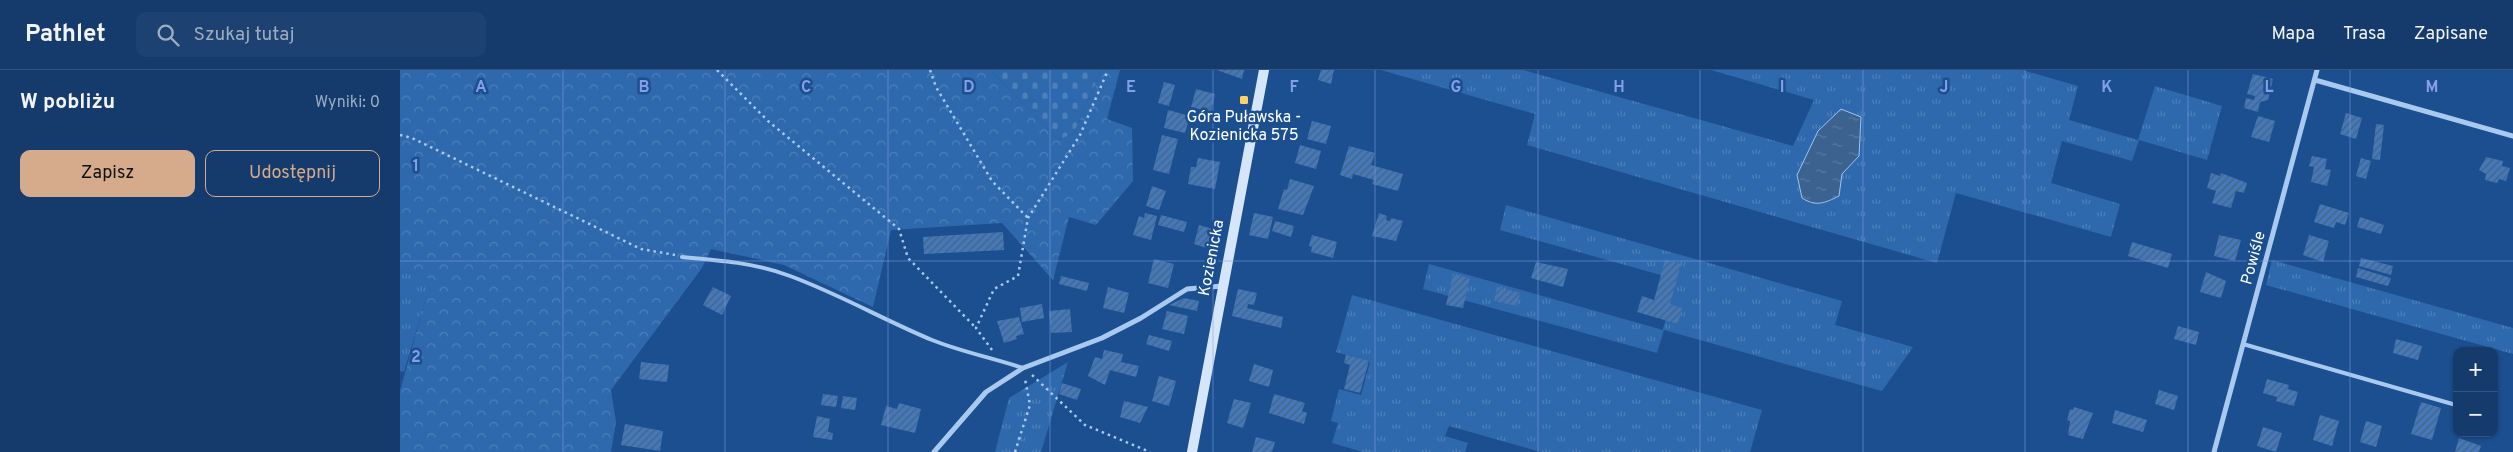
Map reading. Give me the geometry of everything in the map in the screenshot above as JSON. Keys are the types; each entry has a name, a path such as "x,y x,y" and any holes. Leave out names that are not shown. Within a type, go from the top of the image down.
{"main road":[{"name":"Kozienicka","path":"1192,452 1264,70"}],"street":[{"name":"Powiśle","path":"2214,452 2317,70"},
{"path":"2314,80 2513,136"},
{"path":"934,452 986,392 1023,368 1102,338 1141,318 1187,289 1222,286"}],"lane":[{"path":"682,256 724,260 788,275 838,295 900,327 934,341 971,354 1023,368"},
{"path":"2243,344 2453,404"}],"path":[{"path":"717,70 768,121 899,228 908,258 976,328 1001,361"},
{"path":"930,70 936,88 992,181 1028,218"},
{"path":"976,328 994,289 1018,276 1028,218 1080,134 1108,70"},
{"path":"400,135 412,138 641,249 682,256"},
{"path":"1014,452 1030,405 1023,368"},
{"path":"1023,368 1085,425 1150,452"}],"green space":[{"path":"400,70 993,70 992,72 1059,140 1074,133 1101,70 1120,70 1107,119 1132,128 1133,181 1096,225 1069,217 1053,280 1002,223 891,230 873,307 784,265 711,249 702,268 611,390 616,422 611,452 400,452 400,391 431,279 400,271"},
{"path":"1101,70 1074,133 1059,140 991,71"},
{"path":"1381,70 1523,70 1793,146 1814,100 1711,70 2022,70 2078,86 2069,120 2138,140 2155,86 2222,106 2207,160 2139,140 2132,161 2062,141 2051,183 2120,204 2111,237 1956,193 1937,263 1527,145 1535,114"},
{"path":"1506,205 1842,301 1835,325 1913,347 1882,391 1664,330 1657,353 1423,289 1429,264 1663,330 1675,279 1500,230"},
{"path":"2272,260 2513,328 2513,354 2498,350 2498,347 2488,347 2266,285"},
{"path":"400,271 432,278 404,372 400,371"},
{"path":"1352,295 1762,410 1750,452 1541,452 1449,426 1445,436 1468,443 1465,452 1363,452 1332,443 1338,423 1331,421 1339,389 1361,395 1370,362 1336,352"},
{"path":"1068,362 1041,452 995,452 1009,398"}],"water":[{"path":"1841,109 1861,117 1859,156 1842,174 1839,196 1825,202 1807,201 1802,198 1797,175 1818,131"}],"building":[{"path":"1217,70 1244,70 1242,79"},
{"path":"1321,70 1334,70 1331,84 1318,80"},
{"path":"2253,74 2273,79 2268,100 2260,102 2258,112 2244,108 2246,98 2254,100 2255,96 2247,94"},
{"path":"1164,82 1175,85 1169,106 1158,103"},
{"path":"1196,89 1215,94 1211,112 1191,107"},
{"path":"1168,110 1190,116 1185,133 1164,128"},
{"path":"2346,113 2362,118 2356,139 2340,134"},
{"path":"2258,116 2275,121 2269,142 2251,137"},
{"path":"1312,121 1331,126 1326,144 1307,139"},
{"path":"2376,124 2384,125 2380,160 2372,159"},
{"path":"1162,135 1178,139 1169,174 1153,170"},
{"path":"1300,145 1321,151 1316,169 1295,163"},
{"path":"1349,146 1375,153 1371,165 1403,174 1398,191 1372,184 1374,180 1353,174 1352,179 1340,175"},
{"path":"2312,156 2327,159 2325,169 2331,170 2327,186 2311,182 2314,167 2309,166"},
{"path":"2486,157 2503,161 2502,166 2510,168 2506,181 2499,179 2497,183 2485,180 2486,174 2479,170"},
{"path":"1198,158 1220,162 1215,189 1188,184 1191,167 1196,167"},
{"path":"2361,158 2371,161 2366,179 2356,176"},
{"path":"2211,173 2220,176 2221,173 2247,183 2244,193 2236,191 2231,208 2212,203 2216,191 2207,188"},
{"path":"1290,179 1314,186 1303,215 1278,209 1284,189 1287,190"},
{"path":"1152,186 1166,191 1159,210 1146,206"},
{"path":"2320,204 2349,213 2345,225 2336,222 2334,228 2314,222"},
{"path":"1145,213 1157,216 1151,240 1133,235 1139,216 1144,218"},
{"path":"1254,213 1273,217 1268,239 1249,235"},
{"path":"1379,213 1387,216 1386,220 1390,221 1391,218 1403,221 1396,241 1372,236"},
{"path":"1161,215 1187,222 1184,232 1158,225"},
{"path":"2360,217 2384,225 2381,234 2357,227"},
{"path":"1275,221 1294,226 1291,237 1272,231"},
{"path":"1199,225 1216,230 1210,249 1194,244"},
{"path":"1003,232 1004,250 924,254 923,237"},
{"path":"1312,235 1337,242 1333,258 1311,252 1312,247 1309,246"},
{"path":"2219,235 2241,240 2235,261 2214,256"},
{"path":"2309,235 2329,241 2323,262 2303,255"},
{"path":"2132,242 2172,254 2168,268 2128,256"},
{"path":"2361,258 2393,266 2391,275 2359,266"},
{"path":"1154,259 1174,264 1168,288 1148,283"},
{"path":"1665,260 1681,264 1670,304 1682,308 1678,324 1637,312 1642,296 1654,300"},
{"path":"1536,262 1568,269 1563,287 1531,278"},
{"path":"2358,268 2391,278 2388,286 2356,277"},
{"path":"2206,272 2226,281 2221,298 2200,292"},
{"path":"1453,274 1470,278 1463,308 1446,305"},
{"path":"1061,276 1089,283 1087,291 1059,284"},
{"path":"713,287 731,296 722,315 703,305"},
{"path":"1108,287 1129,293 1124,313 1103,308"},
{"path":"1497,287 1520,293 1517,306 1494,301"},
{"path":"1238,289 1257,293 1254,305 1248,304 1247,308 1283,317 1281,328 1232,316"},
{"path":"1184,298 1199,301 1197,311 1169,305"},
{"path":"1042,304 1044,318 1022,322 1020,308"},
{"path":"1070,309 1072,332 1051,333 1049,311"},
{"path":"1167,311 1188,316 1184,334 1162,329"},
{"path":"1019,317 1024,334 1016,336 1017,339 1004,343 997,321"},
{"path":"2178,326 2199,332 2196,345 2174,339"},
{"path":"1149,335 1172,341 1169,351 1146,344"},
{"path":"2396,339 2422,346 2418,360 2393,353"},
{"path":"1104,350 1123,354 1121,362 1139,366 1136,377 1110,370 1105,385 1088,376 1095,357 1102,359"},
{"path":"1346,355 1369,361 1360,393 1344,389 1350,365 1344,363"},
{"path":"641,362 669,365 667,382 639,379"},
{"path":"1254,364 1273,370 1269,387 1249,381"},
{"path":"1159,376 1176,381 1169,406 1152,401"},
{"path":"2267,379 2289,385 2288,389 2298,392 2294,406 2276,401 2277,397 2263,393"},
{"path":"1062,383 1081,389 1077,400 1059,394"},
{"path":"2159,390 2178,396 2174,410 2155,404"},
{"path":"823,394 838,396 836,407 821,405"},
{"path":"1274,394 1305,403 1302,411 1307,413 1304,424 1269,413"},
{"path":"843,396 857,398 855,410 841,408"},
{"path":"1234,399 1251,403 1243,428 1227,423"},
{"path":"1124,401 1148,407 1140,423 1120,417"},
{"path":"2421,402 2441,408 2432,440 2411,434"},
{"path":"899,403 921,409 915,433 881,425 886,406 897,409"},
{"path":"2074,407 2093,413 2083,439 2068,435 2070,421 2067,420 2070,409 2073,410"},
{"path":"2115,410 2147,420 2143,432 2112,423"},
{"path":"2320,415 2339,421 2332,446 2313,440"},
{"path":"817,416 830,419 828,432 833,433 832,440 813,437"},
{"path":"2366,421 2382,426 2376,447 2360,442"},
{"path":"625,424 663,431 660,451 621,445"},
{"path":"2263,427 2282,433 2276,452 2257,446"},
{"path":"1256,437 1275,442 1272,452 1252,452"},
{"path":"2459,438 2481,446 2479,452 2455,452"}],"place":[{"name":"Góra Puławska - Kozienicka 575","path":"1244,100"}]}
